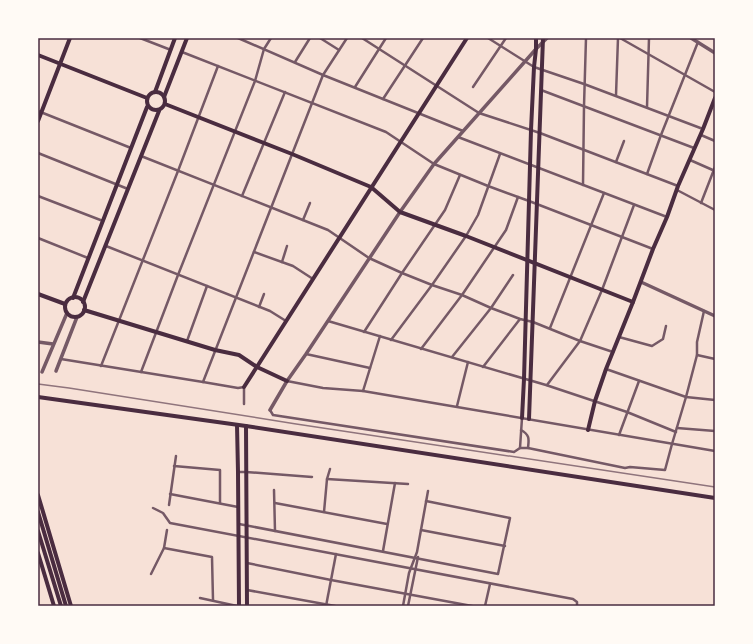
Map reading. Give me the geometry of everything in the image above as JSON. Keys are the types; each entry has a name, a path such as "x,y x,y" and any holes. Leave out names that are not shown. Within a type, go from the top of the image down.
{"main road":[{"path":"38,122 40,111 70,38"},
{"path":"155,92 175,38"},
{"path":"83,302 79,298 68,300 65,304 67,313 73,317 77,317 84,310 83,302 159,111 165,104 164,97 187,38"},
{"path":"244,387 466,38"},
{"path":"522,418 524,379 523,319 527,261 531,130 536,38"},
{"path":"529,419 543,40"},
{"path":"38,54 147,98"},
{"path":"73,298 147,107 147,98 150,94 155,92 161,93 164,97"},
{"path":"588,430 595,401 606,369 677,188 715,98"},
{"path":"165,104 371,187 400,212 466,236 633,302"},
{"path":"147,107 150,110 159,111"},
{"path":"38,294 65,304"},
{"path":"84,310 186,342 239,355 257,367 287,381"},
{"path":"38,397 246,426 715,498"},
{"path":"237,425 238,606"},
{"path":"246,426 247,606"},
{"path":"38,495 71,606"},
{"path":"38,512 66,606"},
{"path":"38,531 61,606"},
{"path":"38,553 54,606"}],"street":[{"path":"140,38 171,50"},
{"path":"238,38 323,75 464,131"},
{"path":"141,372 178,275 236,132 255,81 264,49 271,38"},
{"path":"295,62 310,38"},
{"path":"320,38 339,50"},
{"path":"203,382 323,75 347,38"},
{"path":"362,38 479,113 540,133 647,174 677,188 715,210"},
{"path":"355,88 386,38"},
{"path":"384,99 423,38"},
{"path":"488,38 534,67 647,107 703,129"},
{"path":"473,87 506,38"},
{"path":"547,38 543,40 434,164 400,212 287,381 270,410 273,415 444,442 514,452 520,448 528,448 625,468 630,467 665,470 697,355 697,342 704,311"},
{"path":"583,186 586,38"},
{"path":"616,96 619,38 715,92"},
{"path":"647,107 650,38"},
{"path":"691,38 715,53"},
{"path":"647,174 698,42"},
{"path":"181,52 386,132 434,164 460,175 653,249"},
{"path":"101,366 218,66"},
{"path":"541,90 695,148"},
{"path":"242,196 285,92"},
{"path":"40,111 131,148"},
{"path":"701,134 715,141"},
{"path":"458,137 666,217"},
{"path":"616,162 624,141"},
{"path":"38,153 128,189"},
{"path":"391,340 466,236 478,215 500,154"},
{"path":"141,156 328,230 370,258 402,273 462,295 491,308 613,352"},
{"path":"690,160 714,171"},
{"path":"701,203 715,167"},
{"path":"364,332 445,210 460,175"},
{"path":"550,329 604,193"},
{"path":"38,196 103,222"},
{"path":"421,349 462,295 506,230 518,197"},
{"path":"303,220 310,203"},
{"path":"546,385 580,341 602,290 634,205"},
{"path":"38,238 88,258"},
{"path":"105,246 270,311 286,321"},
{"path":"282,262 287,246"},
{"path":"254,252 293,266 312,279"},
{"path":"452,358 491,308 513,275"},
{"path":"640,282 715,316"},
{"path":"186,342 207,286"},
{"path":"259,307 264,294"},
{"path":"40,371 67,313"},
{"path":"56,371 77,317"},
{"path":"483,367 523,319"},
{"path":"328,321 546,385 627,412 676,432"},
{"path":"619,337 652,346 663,339 666,326"},
{"path":"363,392 380,336"},
{"path":"38,342 53,344"},
{"path":"306,354 370,368"},
{"path":"697,355 715,359"},
{"path":"60,359 238,388 244,387 244,404"},
{"path":"457,406 468,362"},
{"path":"606,369 686,397 715,400"},
{"path":"287,381 323,388 363,392 457,406 715,451"},
{"path":"619,435 640,381"},
{"path":"520,448 522,418"},
{"path":"677,428 715,431"},
{"path":"521,430 526,433 529,438 528,448"},
{"path":"169,505 176,456"},
{"path":"174,466 220,470 220,503"},
{"path":"324,512 327,479 330,469"},
{"path":"238,472 312,477"},
{"path":"327,479 408,484"},
{"path":"383,551 395,483"},
{"path":"274,490 275,531"},
{"path":"408,606 416,570 416,558 428,491"},
{"path":"170,494 238,507"},
{"path":"238,524 498,574 510,518 426,501"},
{"path":"275,503 387,524"},
{"path":"153,508 162,513 170,523 573,599 577,602 577,606"},
{"path":"151,574 164,548 167,530"},
{"path":"422,530 505,546"},
{"path":"164,548 212,557 212,600"},
{"path":"326,605 336,554"},
{"path":"403,606 410,568 416,558"},
{"path":"246,563 472,606"},
{"path":"485,606 490,584"},
{"path":"247,590 336,606"},
{"path":"200,598 238,606"}],"railway":[{"path":"38,384 715,487"}]}
